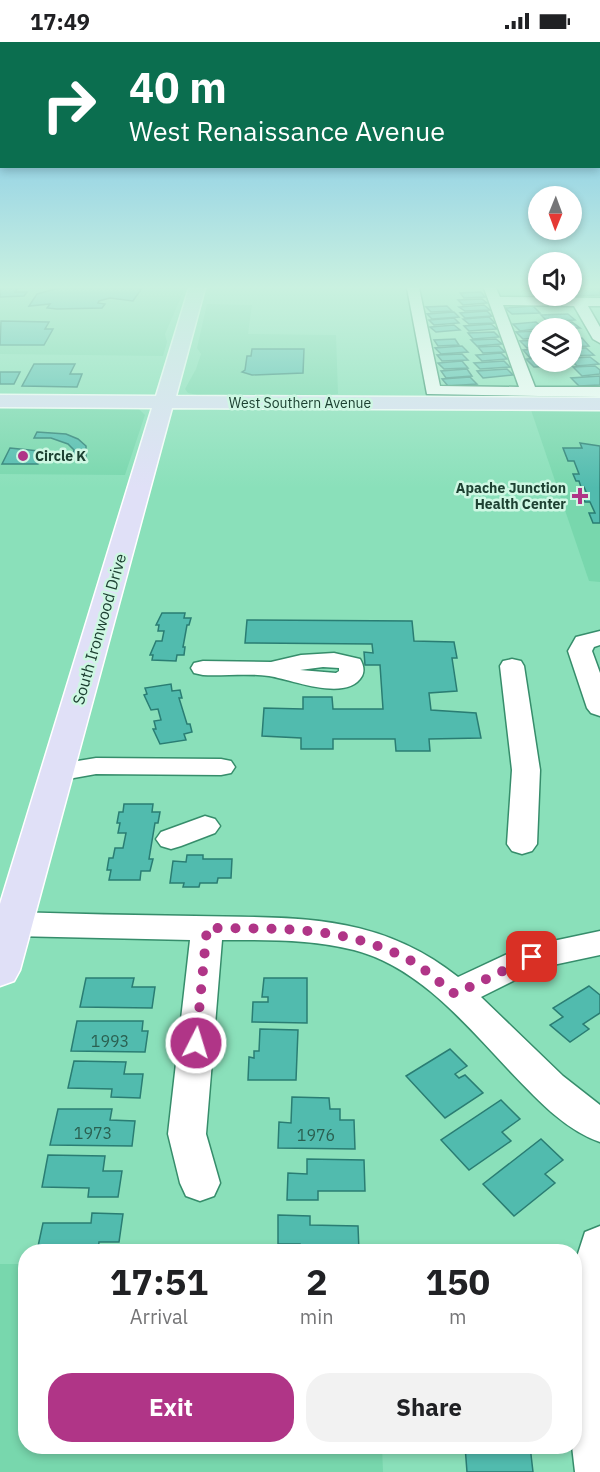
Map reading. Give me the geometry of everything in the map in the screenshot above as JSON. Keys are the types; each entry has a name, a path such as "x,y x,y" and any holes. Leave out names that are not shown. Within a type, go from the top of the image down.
{"main road":[{"name":"South Ironwood Drive","path":"0,970 4,924 57,772 178,355"},
{"name":"West Southern Avenue","path":"0,401 600,404"}],"street":[{"path":"427,355 434,391 600,392"},
{"path":"515,355 529,392"},
{"path":"592,640 580,651 600,708"},
{"path":"512,666 526,770 522,844"},
{"path":"203,668 273,669"},
{"path":"57,772 89,779 220,774"},
{"path":"171,839 205,826"},
{"path":"4,924 306,929 359,938 408,959 455,994 572,1108 600,1126"},
{"path":"200,1184 187,1134 207,928"},
{"path":"455,994 532,957 600,943"},
{"path":"599,1472 587,1375 589,1295 600,1246"}],"shaded area":[{"path":"60,355 163,355 163,356"},
{"path":"201,355 337,355 338,394 298,397 202,396 188,393 185,389"},
{"path":"0,407 127,408 139,409 145,415 125,475 0,474"},
{"name":"Apache Junction Health Center","path":"531,410 600,411 600,582 589,581"},
{"path":"0,1264 18,1264 18,1454 382,1454 383,1472 0,1472"}],"building":[{"path":"304,355 303,373 252,375 242,372 245,370 247,356"},
{"path":"437,355 463,355 468,360 442,361"},
{"path":"476,355 503,355 507,359 482,361"},
{"path":"582,357 590,357 599,364 582,366"},
{"path":"462,361 468,368 444,369 438,363"},
{"path":"504,361 510,367 480,369 474,363"},
{"path":"34,364 75,364 70,374 82,374 77,387 22,386"},
{"path":"595,366 600,370 600,374 582,376 578,372 582,372 582,367"},
{"path":"467,369 472,376 446,378 441,371"},
{"path":"507,369 513,375 483,378 477,371"},
{"path":"0,372 20,372 14,384 0,384"},
{"path":"600,376 600,385 579,386 571,378"},
{"path":"470,377 477,384 448,386 442,379"},
{"name":"Circle K","path":"37,432 66,434 78,439 86,446 86,457 72,457 74,450 68,444 51,438 34,438"},
{"path":"580,443 600,446 600,523 593,523 589,513 595,513 590,502 585,502 582,494 587,494 584,487 581,487 573,474 579,474 574,461 568,461 563,448 582,448"},
{"name":"Circle K","path":"10,448 39,451 41,459 38,464 2,464"},
{"path":"162,613 185,613 184,618 191,618 187,625 184,655 177,655 176,661 152,660 153,655 150,655 156,641 162,641 164,631 158,631 159,625 156,625"},
{"path":"247,620 412,621 414,641 454,642 457,658 452,658 457,691 429,693 431,710 476,713 481,738 429,739 430,751 396,751 395,739 333,739 333,749 301,749 301,738 262,736 264,708 303,709 303,697 332,697 333,709 383,709 380,665 365,665 364,652 373,653 372,644 245,643"},
{"path":"171,684 172,691 180,690 182,698 179,698 187,724 190,724 192,732 184,734 186,740 160,744 153,729 156,729 154,721 161,720 158,709 151,710 144,695 147,694 145,688"},
{"path":"124,804 153,804 152,812 160,812 158,823 155,823 149,859 153,859 150,871 141,871 140,880 109,880 111,870 107,870 109,858 113,858 115,848 123,848 126,833 118,833 120,823 117,823 119,812 123,812"},
{"path":"187,855 203,855 203,859 232,859 231,878 218,878 217,883 200,883 199,887 183,887 184,883 170,883 173,861 186,862"},
{"path":"86,978 134,978 132,987 155,987 152,1008 80,1007"},
{"path":"264,978 307,978 307,1023 252,1022 253,1002 268,1002 268,997 262,997"},
{"path":"589,986 600,995 600,1013 583,1024 589,1029 570,1042 550,1025 563,1017 553,1008"},
{"path":"77,1021 143,1021 142,1031 148,1031 145,1052 71,1051"},
{"path":"260,1029 298,1030 296,1080 248,1080 249,1057 254,1058 254,1051 259,1051"},
{"path":"450,1049 467,1066 455,1074 459,1078 465,1075 483,1093 445,1118 406,1076"},
{"path":"74,1061 126,1062 124,1074 143,1074 140,1098 111,1097 112,1089 68,1088"},
{"path":"292,1097 329,1098 330,1109 340,1109 340,1120 354,1120 355,1149 278,1148 279,1122 291,1123"},
{"path":"501,1100 520,1119 502,1132 511,1141 469,1170 441,1140"},
{"path":"58,1109 112,1109 110,1120 135,1121 132,1146 50,1145"},
{"path":"541,1139 563,1160 545,1174 555,1183 514,1216 483,1184"},
{"path":"48,1155 105,1156 103,1171 122,1171 118,1197 88,1197 89,1188 42,1187"},
{"path":"307,1159 364,1160 365,1191 318,1191 318,1200 287,1200 288,1173 307,1174"},
{"path":"92,1213 123,1214 119,1242 38,1244 43,1223 91,1223"},
{"path":"278,1215 310,1216 310,1225 358,1226 359,1244 278,1244"},
{"path":"466,1454 531,1454 533,1472 467,1472"}],"place":[{"name":"Circle K","path":"23,456"},
{"name":"Apache Junction Health Center","path":"580,496"}],"route":[{"path":"196,1043 207,928 306,929 359,938 408,959 455,994 532,957"}]}
